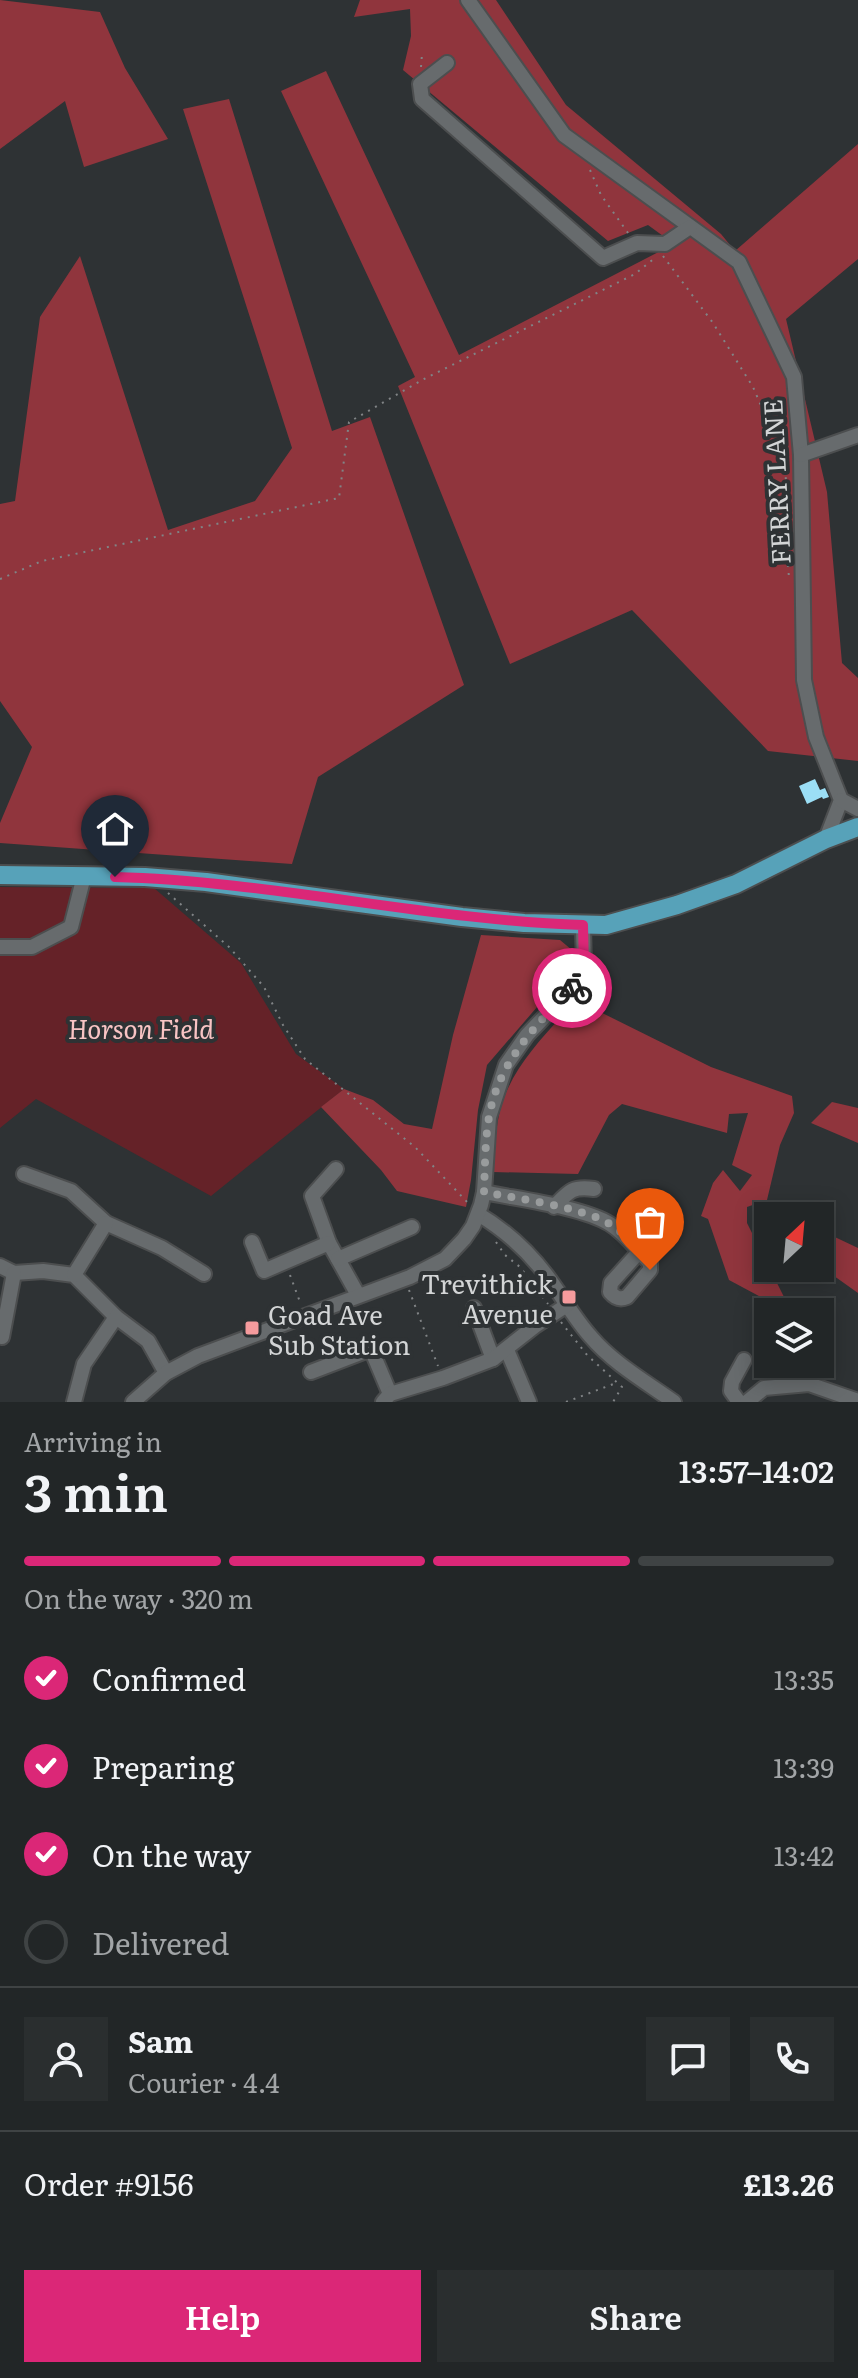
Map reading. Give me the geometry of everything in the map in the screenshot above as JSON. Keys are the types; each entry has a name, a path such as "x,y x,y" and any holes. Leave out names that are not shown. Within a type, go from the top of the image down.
{"main road":[{"path":"0,875 165,879 263,889 462,917 524,923 606,925 627,921 736,884 826,839 858,827"}],"street":[{"name":"FERRY LANE","path":"468,0 564,135 739,262 794,377 801,455 804,680 816,737 841,800"},
{"path":"447,63 420,84 422,99 603,258 637,243 665,244 690,227"},
{"path":"801,455 858,435"},
{"path":"826,839 841,800 858,809"},
{"path":"0,947 32,947 71,927 84,876"},
{"path":"133,1402 166,1373 198,1356 405,1279 445,1259 464,1239 478,1214 484,1192 489,1117 506,1065 527,1035 577,983 584,969 583,925"},
{"path":"336,1169 312,1196 329,1243 358,1295"},
{"path":"24,1174 71,1191 106,1223 162,1248 204,1274"},
{"path":"554,1207 571,1189 594,1189"},
{"path":"484,1192 585,1213 606,1221 639,1252"},
{"path":"478,1214 511,1237 545,1274 592,1338 669,1401"},
{"path":"74,1275 106,1223"},
{"path":"338,1259 412,1227"},
{"path":"252,1242 264,1271 329,1243"},
{"path":"0,1266 14,1273 43,1271 74,1275 116,1317 148,1341 166,1373"},
{"path":"2,1337 14,1273"},
{"path":"311,1372 371,1349 397,1397 493,1359 567,1305"},
{"path":"474,1308 493,1359"},
{"path":"74,1402 84,1364 116,1317"},
{"path":"507,1350 529,1402"},
{"path":"739,1402 731,1391 732,1382 744,1360"},
{"path":"747,1402 764,1388 809,1384 858,1401"}],"path":[{"path":"591,171 601,195 632,239 641,243"},
{"path":"0,579 42,561 339,498 349,422 424,379 635,274 661,252 713,323 753,387 786,464 785,525 789,585"},
{"path":"165,879 169,896 229,947 264,987 305,1059 415,1147 478,1214"},
{"path":"285,1262 305,1315"},
{"path":"405,1279 443,1378"},
{"path":"566,1402 617,1383"}],"green space":[{"name":"Horson Field","path":"0,887 154,888 241,963 296,1054 344,1089 211,1196 36,1099 0,1128"}],"shaded area":[{"path":"0,0 100,12 125,68 168,139 84,167 65,101 0,149"},
{"path":"360,0 496,0 566,105 721,234 735,251 858,144 858,259 786,319 827,492 842,663 858,678 858,761 768,751 632,610 510,664 398,386 415,377 281,91 326,71 459,355 674,244 648,225 608,241 403,70 411,36 410,9 354,17"},
{"path":"229,99 332,431 370,417 464,685 318,777 292,864 0,843 0,823 32,747 0,701 0,504 15,501 40,317 80,256 168,530 255,501 292,448 183,109"},
{"path":"481,935 560,940 572,950 569,970 487,1065 466,1207 397,1191 321,1107 344,1089 373,1100 404,1124 432,1129 453,1035"},
{"path":"576,1000 711,1067 792,1096 794,1113 780,1145 767,1200 754,1202 747,1207 747,1223 754,1237 754,1282 776,1282 784,1298 763,1298 729,1280 708,1219 701,1216 713,1183 723,1170 740,1191 752,1175 732,1165 748,1113 729,1114 727,1133 622,1104 609,1115 578,1174 493,1172 499,1115 504,1099 519,1068"},
{"path":"832,1102 858,1108 858,1143 811,1123"},
{"path":"834,1237 858,1248 858,1293 834,1276"}],"building":[{"path":"815,779 820,790 825,788 829,797 807,804 799,786"}],"way so far":[{"path":"572,988 527,1035 506,1065 489,1117 484,1192 585,1213 606,1221 633,1243 650,1263 650,1270"}],"place":[{"name":"Trevithick Avenue","path":"569,1297"},
{"name":"Goad Ave Sub Station","path":"252,1328"}],"route":[{"path":"115,877 206,882 462,917 583,925 584,969 572,988"}]}
